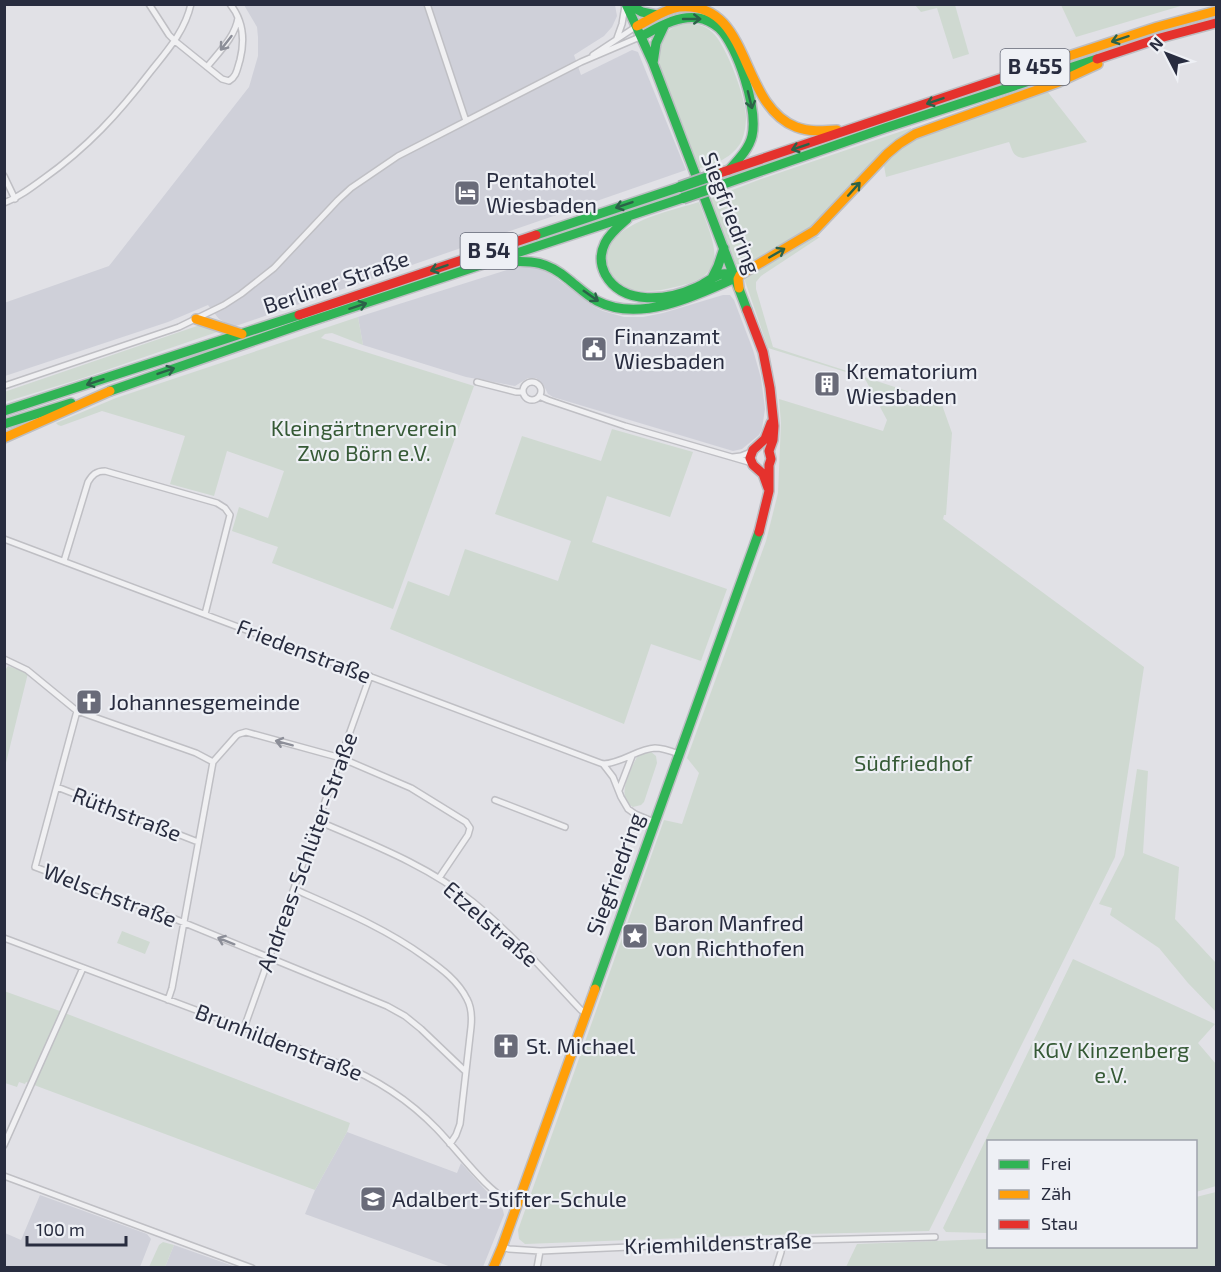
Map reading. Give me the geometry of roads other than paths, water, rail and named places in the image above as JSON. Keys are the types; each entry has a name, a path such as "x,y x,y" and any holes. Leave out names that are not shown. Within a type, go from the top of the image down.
{"main road":[{"path":"626,4 643,13 658,15"},
{"name":"Siegfriedring","path":"492,1268 502,1247 757,538 765,512 770,478 760,458 774,435 770,388 764,356 653,63 626,4"},
{"name":"B 455","path":"658,15 684,7 699,7 713,12 730,27 762,96 773,111 798,128 819,131 855,128 1117,40 1216,11"},
{"path":"639,31 658,15"},
{"path":"639,31 664,26 678,19 700,18 719,28 732,48 747,90 754,124 749,144 719,180"},
{"name":"B 455","path":"710,280 688,291 658,297 634,296 624,293 613,286 604,272 601,259 605,242 634,214 682,192 1160,38 1216,23"},
{"path":"653,63 656,43 664,26"},
{"path":"737,283 739,276 814,231 887,154 907,138 1075,76 1122,51"},
{"path":"729,170 855,128"},
{"name":"Berliner Straße","path":"4,411 682,192"},
{"name":"B 54","path":"477,267 634,214"},
{"path":"710,280 724,248"},
{"path":"477,267 517,261 543,263 560,272 594,299 624,309 672,304 737,283"},
{"name":"Berliner Straße","path":"4,424 110,391 302,324 477,267"},
{"path":"710,280 728,274 737,283"},
{"path":"196,319 242,334"},
{"path":"4,438 110,391"}],"street":[{"path":"149,4 175,41 225,81 235,76 243,42 238,16 230,4"},
{"path":"4,203 15,199 60,167 116,115 175,41 186,21 191,4"},
{"path":"427,4 466,121"},
{"path":"617,38 626,4"},
{"path":"207,67 234,34 238,16"},
{"path":"582,62 617,38 639,31"},
{"path":"4,386 156,335 224,305 258,282 289,253 338,200 366,177 398,156 639,31"},
{"path":"4,176 15,199"},
{"path":"477,382 523,392 529,399 539,396"},
{"path":"523,392 526,384 534,382 540,387 539,396"},
{"path":"539,396 625,426 729,457 760,458"},
{"path":"729,457 760,458"},
{"path":"64,561 88,482 97,472 105,471 217,503 230,512 230,515 205,614"},
{"name":"Friedenstraße","path":"4,538 603,764"},
{"path":"4,659 27,670 77,711 196,753 213,762"},
{"name":"Andreas-Schlüter-Straße","path":"244,1028 370,676"},
{"name":"Welschstraße","path":"77,711 34,867 183,923 368,998 405,1016 465,1071"},
{"path":"168,999 172,988 213,762 236,736 243,732 341,758 411,788 461,819 469,825 468,835 439,878"},
{"path":"654,822 627,809 613,777 603,764 615,762 646,749 666,749 679,754"},
{"path":"619,790 632,756"},
{"name":"Rüthstraße","path":"57,786 198,842"},
{"path":"495,801 565,827"},
{"name":"Etzelstraße","path":"318,821 384,849 439,878 473,902 586,1013"},
{"path":"294,889 353,915 403,941 454,979 469,1002 472,1015 460,1124 450,1144"},
{"name":"Brunhildenstraße","path":"4,938 337,1063 372,1079 406,1101 491,1188 516,1206"},
{"path":"4,1145 83,968"},
{"path":"4,1176 252,1268"},
{"name":"Kriemhildenstraße","path":"502,1247 540,1251 782,1240 934,1237"},
{"path":"776,1268 782,1240"},
{"path":"537,1268 540,1251"}],"place":[{"name":"Pentahotel Wiesbaden","path":"467,193"},
{"name":"Finanzamt Wiesbaden","path":"594,349"},
{"name":"Krematorium Wiesbaden","path":"827,384"},
{"name":"Johannesgemeinde","path":"89,702"},
{"name":"Baron Manfred von Richthofen","path":"635,936"},
{"name":"St. Michael","path":"506,1046"},
{"name":"Adalbert-Stifter-Schule","path":"373,1199"}],"park label":[{"name":"Kleingärtnerverein Zwo Börn e.V.","path":"364,440"},
{"name":"Südfriedhof","path":"913,763"},
{"name":"KGV Kinzenberg e.V.","path":"1111,1062"}]}
